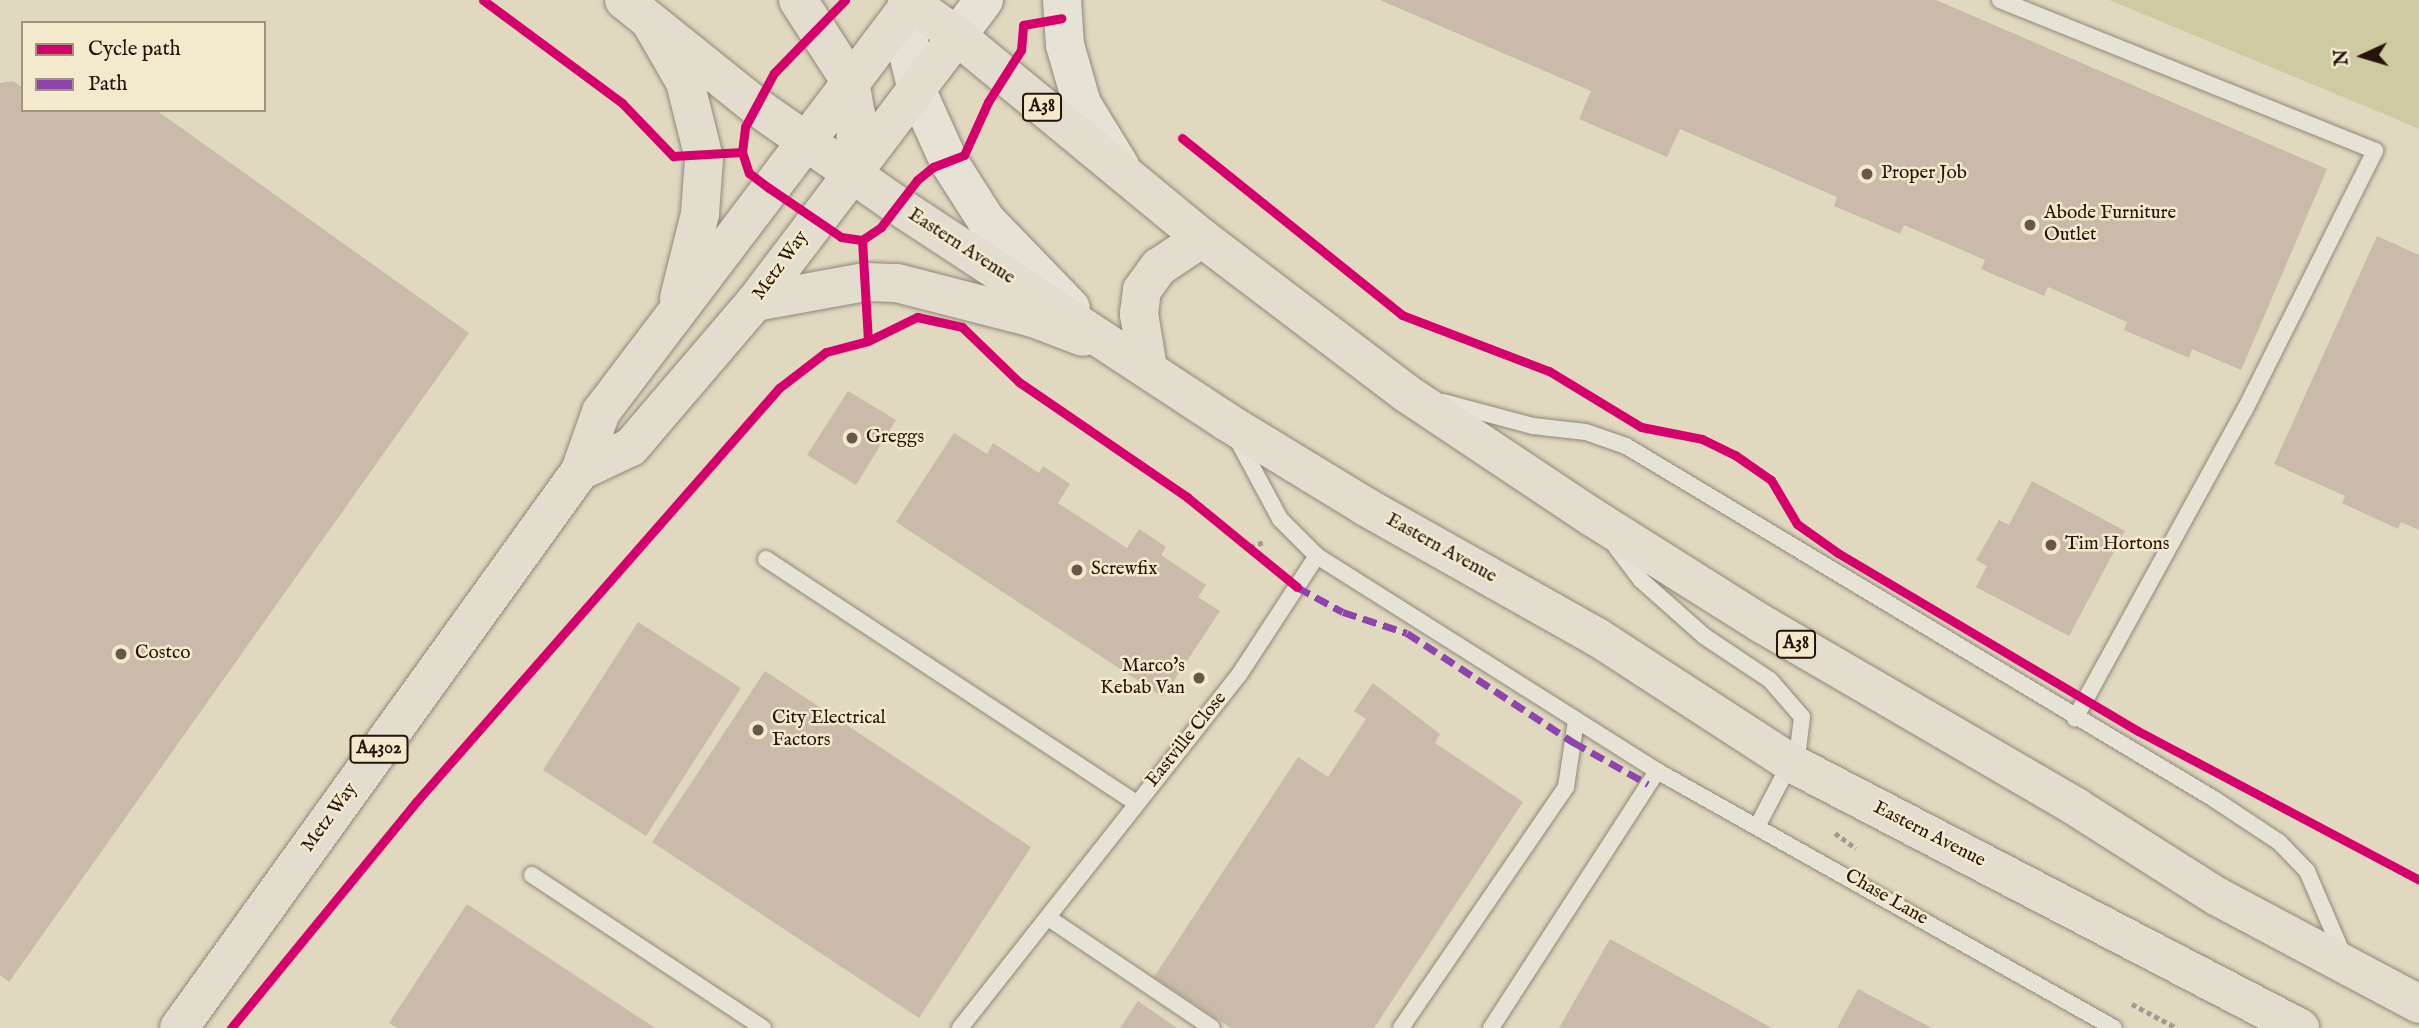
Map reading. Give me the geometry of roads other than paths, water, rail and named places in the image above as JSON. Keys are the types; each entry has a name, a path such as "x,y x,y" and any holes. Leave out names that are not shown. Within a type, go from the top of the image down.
{"main road":[{"path":"799,0 850,80 856,114 855,172"},
{"name":"Metz Way","path":"179,1028 580,471 601,412 911,1"},
{"name":"A38","path":"911,1 1202,238 1406,393 1592,517 1762,624 2076,807 2218,897 2419,1004"},
{"path":"638,11 685,82 704,158 693,249 671,320"},
{"name":"Eastern Avenue","path":"638,11 805,140 855,172 897,205 1227,422 1366,507 1597,637 1791,763 2300,1028"},
{"name":"Metz Way","path":"580,471 631,447 755,302 957,36"},
{"path":"1148,368 1139,314 1142,290 1159,267 1202,238"},
{"path":"755,302 865,282 897,283 1033,318 1112,348"}],"street":[{"name":"Metz Way","path":"957,36 984,0"},
{"path":"1062,0 1065,45 1082,104 1128,177"},
{"path":"911,1 908,54 917,91 949,162 986,220 1112,348"}],"lane":[{"path":"2000,0 2375,151 2244,411 2075,719"},
{"path":"1406,393 1533,426 1586,432 1626,446 2279,842 2307,871 2348,967"},
{"name":"Chase Lane","path":"1227,422 1280,519 1317,556 1657,771 1759,825 2114,1028"},
{"path":"1592,517 1641,580 1704,636 1770,680 1802,717 1791,763 1759,825"},
{"name":"Eastville Close","path":"960,1028 1051,919 1136,803 1239,675 1317,556"},
{"path":"766,559 1136,803"},
{"path":"1402,1028 1566,787 1576,721"},
{"path":"1491,1028 1657,771"},
{"path":"532,875 763,1028"},
{"path":"1051,919 1212,1028"}],"place":[{"name":"Proper Job","path":"1867,174"},
{"name":"Abode Furniture Outlet","path":"2030,225"},
{"name":"Greggs","path":"852,438"},
{"name":"Tim Hortons","path":"2051,545"},
{"name":"Screwfix","path":"1077,570"},
{"name":"Costco","path":"121,654"},
{"name":"Marco's Kebab Van","path":"1199,678"},
{"name":"City Electrical Factors","path":"758,730"}]}
